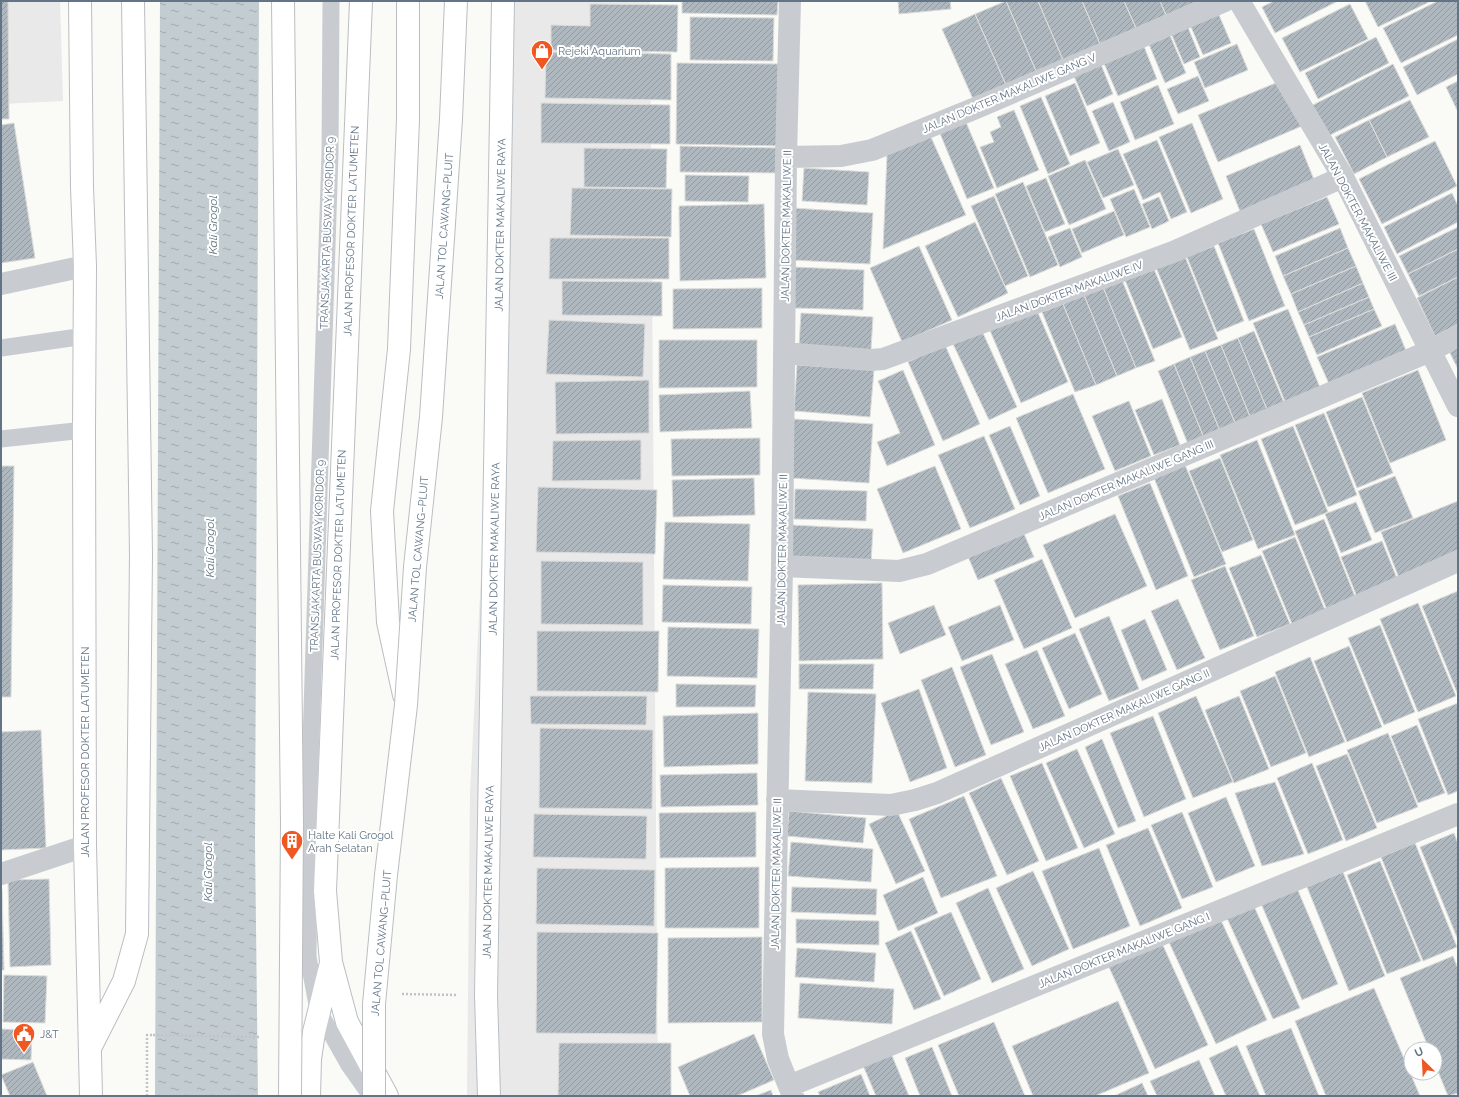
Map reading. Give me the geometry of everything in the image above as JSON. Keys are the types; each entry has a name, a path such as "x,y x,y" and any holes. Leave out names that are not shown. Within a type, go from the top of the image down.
{"main road":[{"name":"JALAN PROFESOR DOKTER LATUMETEN","path":"80,1 82,187 86,266 84,430 85,846 91,1096"},
{"path":"89,1050 124,981 137,934 141,555 133,1"},
{"path":"283,1 292,823 290,1096"},
{"name":"JALAN PROFESOR DOKTER LATUMETEN","path":"361,1 325,891 331,962 347,1022 387,1096"},
{"path":"406,705 388,622 382,511 399,349 408,118 408,1"},
{"name":"JALAN TOL CAWANG–PLUIT","path":"374,1096 374,1004 386,875 406,705 415,567 432,402 451,120 456,1"},
{"name":"JALAN DOKTER MAKALIWE RAYA","path":"489,1096 486,987 503,1"},
{"path":"309,1096 310,1059 318,1010 331,962"}],"street":[{"name":"JALAN DOKTER MAKALIWE II","path":"790,1 786,158 782,566 773,1034 778,1059 791,1091"},
{"name":"JALAN DOKTER MAKALIWE GANG V","path":"786,158 840,156 872,150 976,108 1225,1"},
{"name":"JALAN DOKTER MAKALIWE III","path":"1239,1 1343,177 1458,406"},
{"name":"JALAN DOKTER MAKALIWE IV","path":"784,353 871,360 883,359 1173,252 1343,177"},
{"path":"1,284 86,266"},
{"name":"JALAN DOKTER MAKALIWE GANG III","path":"782,566 899,571 927,564 1430,351 1458,336"},
{"name":"JALAN DOKTER MAKALIWE GANG II","path":"777,800 891,805 915,800 937,793 1458,561"},
{"name":"JALAN DOKTER MAKALIWE GANG I","path":"791,1091 1458,814"},
{"path":"1,874 85,846"}],"lane":[{"name":"TRANSJAKARTA BUSWAY KORIDOR 9","path":"331,1 330,153 308,865 308,957 318,1010 349,1065 371,1096"},
{"path":"1,348 85,336"},
{"path":"1,439 84,430"}],"path":[{"path":"147,1096 147,1035 260,1037"}],"shaded area":[{"path":"1,1 60,1 63,101 1,104"},
{"path":"510,1 650,1 658,1096 467,1096 470,794"}],"water":[{"name":"Kali Grogol","path":"160,1 259,1 255,842 258,1096 155,1096"}],"building":[{"path":"1,1 8,1 9,119 1,119"},
{"path":"682,1 778,1 777,15 682,13"},
{"path":"898,1 950,1 951,9 899,14"},
{"path":"1006,1 1036,71 1006,85 975,14"},
{"path":"1006,1 1038,1 1063,60 1036,71"},
{"path":"1038,1 1082,1 1100,44 1063,60"},
{"path":"1082,1 1124,1 1136,28 1100,44"},
{"path":"1124,1 1160,1 1166,15 1136,28"},
{"path":"1160,1 1198,1 1166,15"},
{"path":"1274,1 1338,1 1275,33 1262,7"},
{"path":"1365,1 1431,1 1378,27"},
{"path":"1438,1 1458,1 1458,35 1401,63 1383,28"},
{"path":"590,4 678,5 677,52 551,50 551,25 590,26"},
{"path":"1350,4 1368,39 1300,72 1282,38"},
{"path":"1216,8 1231,43 1203,55 1188,20"},
{"path":"975,14 1006,85 973,99 942,29"},
{"path":"690,17 774,18 773,61 690,60"},
{"path":"1187,25 1200,57 1184,64 1171,33"},
{"path":"1169,33 1186,73 1165,83 1148,42"},
{"path":"1376,37 1389,63 1318,99 1305,73"},
{"path":"1458,39 1458,74 1417,95 1403,67"},
{"path":"1143,44 1157,79 1118,96 1103,61"},
{"path":"1237,44 1248,70 1205,88 1194,62"},
{"path":"546,52 671,54 671,100 545,98"},
{"path":"1100,62 1113,94 1087,106 1073,74"},
{"path":"677,63 784,64 782,146 676,144"},
{"path":"1393,64 1409,96 1326,137 1311,106"},
{"path":"1198,76 1209,101 1178,114 1167,89"},
{"path":"1283,80 1302,126 1218,162 1198,115"},
{"path":"1458,81 1458,112 1446,87"},
{"path":"1075,83 1100,143 1070,156 1045,96"},
{"path":"1158,85 1174,124 1135,140 1120,102"},
{"path":"1041,97 1070,164 1048,174 1020,106"},
{"path":"1410,100 1429,137 1387,157 1369,120"},
{"path":"1113,102 1130,142 1109,151 1092,111"},
{"path":"541,103 670,105 670,144 541,143"},
{"path":"1014,110 1039,170 997,188 980,147 994,142 990,132 1001,127 997,117"},
{"path":"965,120 994,188 967,199 939,131"},
{"path":"1369,120 1387,157 1354,174 1335,137"},
{"path":"14,123 35,258 1,263 1,125"},
{"path":"1192,123 1223,199 1191,213 1159,137"},
{"path":"930,135 966,215 883,249 887,155"},
{"path":"1157,140 1187,212 1171,219 1160,192 1143,200 1123,154"},
{"path":"1435,141 1457,186 1382,224 1359,179"},
{"path":"1300,145 1315,182 1241,214 1226,176"},
{"path":"680,146 779,148 778,173 680,172"},
{"path":"584,148 667,149 666,188 584,187"},
{"path":"1118,149 1134,185 1103,198 1087,162"},
{"path":"1085,160 1106,209 1069,225 1048,176"},
{"path":"804,168 869,172 867,205 802,201"},
{"path":"685,175 749,176 748,202 685,201"},
{"path":"1046,178 1065,224 1045,232 1026,186"},
{"path":"1023,182 1058,265 1030,277 995,194"},
{"path":"572,188 672,189 671,237 570,235"},
{"path":"1134,189 1150,227 1126,237 1110,199"},
{"path":"1452,193 1458,206 1458,222 1397,254 1384,227"},
{"path":"994,196 1028,276 1005,286 971,206"},
{"path":"1159,197 1169,221 1152,229 1142,204"},
{"path":"1327,197 1339,224 1273,252 1261,224"},
{"path":"764,204 766,278 680,281 679,206"},
{"path":"793,208 873,213 870,264 791,260"},
{"path":"1114,211 1124,235 1082,253 1072,229"},
{"path":"975,222 1008,293 958,317 925,246"},
{"path":"1458,227 1458,249 1408,274 1399,256"},
{"path":"1070,228 1082,257 1060,267 1048,237"},
{"path":"1340,228 1348,248 1283,276 1275,256"},
{"path":"1254,229 1285,306 1249,321 1218,243"},
{"path":"550,238 669,238 669,279 549,279"},
{"path":"919,246 952,320 902,342 870,268"},
{"path":"1214,246 1244,321 1217,332 1187,257"},
{"path":"1348,248 1356,266 1291,294 1283,276"},
{"path":"1458,249 1458,277 1419,296 1408,274"},
{"path":"1184,254 1218,339 1190,350 1155,265"},
{"path":"1356,266 1363,283 1298,312 1291,294"},
{"path":"795,267 864,270 863,310 794,308"},
{"path":"1154,269 1182,337 1153,349 1125,280"},
{"path":"1458,277 1458,324 1435,336 1417,298"},
{"path":"1122,280 1155,361 1136,368 1103,287"},
{"path":"562,281 662,282 662,316 562,315"},
{"path":"1363,283 1369,297 1304,325 1298,312"},
{"path":"1103,287 1136,368 1117,376 1084,295"},
{"path":"762,288 762,328 673,329 673,289"},
{"path":"1084,295 1117,376 1096,385 1063,304"},
{"path":"1369,297 1374,309 1309,337 1304,325"},
{"path":"1063,304 1096,385 1075,392 1042,312"},
{"path":"1035,306 1068,382 1021,403 988,326"},
{"path":"1288,309 1321,390 1286,404 1253,323"},
{"path":"1374,309 1382,326 1317,355 1309,337"},
{"path":"801,313 873,317 871,350 799,345"},
{"path":"549,320 645,324 643,377 546,374"},
{"path":"1395,324 1407,353 1330,386 1317,357"},
{"path":"982,331 1017,407 989,420 953,344"},
{"path":"1254,331 1285,405 1268,412 1238,338"},
{"path":"1238,338 1268,412 1251,419 1221,345"},
{"path":"659,340 757,340 757,387 659,388"},
{"path":"945,345 980,424 943,441 908,362"},
{"path":"1221,345 1251,419 1236,425 1205,351"},
{"path":"1458,347 1458,369 1449,351"},
{"path":"1205,351 1236,425 1220,431 1190,357"},
{"path":"1190,357 1220,431 1204,438 1174,364"},
{"path":"1174,364 1204,438 1188,444 1158,371"},
{"path":"797,365 874,370 870,417 794,411"},
{"path":"903,370 935,445 887,466 877,442 900,433 878,381"},
{"path":"1418,370 1446,440 1390,463 1362,393"},
{"path":"649,380 649,433 556,434 555,382"},
{"path":"750,391 752,428 660,432 659,395"},
{"path":"1073,394 1105,469 1048,493 1016,418"},
{"path":"1362,397 1393,473 1357,488 1326,412"},
{"path":"1162,399 1180,445 1154,455 1135,410"},
{"path":"1129,401 1151,456 1115,471 1092,416"},
{"path":"1324,413 1357,495 1328,507 1295,425"},
{"path":"794,419 873,424 869,483 790,478"},
{"path":"1010,426 1040,496 1020,505 989,435"},
{"path":"1293,426 1328,512 1295,525 1261,439"},
{"path":"984,436 1015,509 970,528 938,455"},
{"path":"760,438 760,475 672,476 671,439"},
{"path":"641,440 641,480 552,481 553,441"},
{"path":"1257,440 1295,535 1258,549 1220,455"},
{"path":"1220,458 1253,540 1222,552 1189,471"},
{"path":"1183,460 1226,564 1194,577 1152,473"},
{"path":"1,466 14,466 11,697 1,697"},
{"path":"935,466 961,529 903,553 877,489"},
{"path":"1395,476 1413,518 1375,533 1358,491"},
{"path":"754,478 755,515 673,517 672,480"},
{"path":"1150,483 1188,576 1156,590 1118,496"},
{"path":"538,487 657,490 655,554 536,552"},
{"path":"795,489 867,491 866,521 794,519"},
{"path":"1458,501 1458,554 1399,578 1381,532"},
{"path":"1356,502 1372,540 1341,553 1325,514"},
{"path":"1115,514 1147,586 1075,618 1043,545"},
{"path":"1324,519 1356,599 1327,610 1295,531"},
{"path":"665,522 750,524 748,581 663,579"},
{"path":"792,525 873,529 871,563 791,559"},
{"path":"1022,529 1034,557 978,580 966,552"},
{"path":"1295,537 1325,610 1292,624 1262,551"},
{"path":"1382,541 1398,581 1357,597 1341,557"},
{"path":"1261,555 1290,624 1257,637 1229,568"},
{"path":"1042,559 1072,628 1024,649 994,580"},
{"path":"541,561 643,562 643,625 541,624"},
{"path":"1225,566 1254,636 1220,650 1191,580"},
{"path":"882,583 883,659 799,661 798,585"},
{"path":"663,585 752,587 751,624 662,622"},
{"path":"1458,591 1458,695 1422,606"},
{"path":"1178,599 1205,658 1177,670 1151,611"},
{"path":"1418,603 1456,696 1418,712 1380,619"},
{"path":"934,605 946,635 900,654 888,623"},
{"path":"1000,605 1014,640 962,661 948,627"},
{"path":"1109,616 1139,689 1109,701 1079,629"},
{"path":"1145,619 1167,670 1142,681 1121,630"},
{"path":"1380,625 1415,712 1384,725 1348,638"},
{"path":"668,627 759,629 757,678 667,676"},
{"path":"537,631 659,631 658,692 537,691"},
{"path":"1075,633 1102,694 1069,709 1042,648"},
{"path":"1349,646 1382,727 1347,742 1314,661"},
{"path":"1037,650 1065,716 1033,729 1005,664"},
{"path":"992,654 1024,732 991,745 960,667"},
{"path":"1310,657 1345,742 1309,757 1275,672"},
{"path":"799,664 874,664 873,689 799,689"},
{"path":"952,667 986,755 955,767 921,680"},
{"path":"1275,676 1306,753 1271,767 1240,691"},
{"path":"676,684 756,685 755,707 676,707"},
{"path":"919,689 947,768 910,782 881,703"},
{"path":"808,692 876,694 872,783 805,781"},
{"path":"530,696 647,696 646,725 531,724"},
{"path":"1196,696 1233,782 1193,798 1158,713"},
{"path":"1239,696 1269,769 1234,783 1205,710"},
{"path":"1458,703 1458,791 1448,795 1418,719"},
{"path":"758,713 758,764 664,767 663,716"},
{"path":"1153,716 1186,799 1144,817 1110,733"},
{"path":"1417,725 1445,793 1418,803 1391,736"},
{"path":"540,728 653,730 652,809 539,808"},
{"path":"41,730 46,848 1,850 1,732"},
{"path":"1388,733 1418,807 1377,823 1347,750"},
{"path":"1102,739 1136,821 1118,828 1085,747"},
{"path":"1077,749 1115,834 1084,848 1046,763"},
{"path":"1347,754 1377,828 1346,841 1316,766"},
{"path":"1042,763 1078,848 1046,861 1010,776"},
{"path":"1312,763 1343,840 1308,854 1277,778"},
{"path":"757,773 758,805 661,807 660,775"},
{"path":"1001,778 1039,861 1007,875 969,793"},
{"path":"1275,782 1304,854 1262,866 1235,793"},
{"path":"964,796 997,876 941,898 909,819"},
{"path":"1226,797 1255,866 1216,882 1188,813"},
{"path":"789,811 866,818 863,843 787,836"},
{"path":"897,811 925,871 896,884 869,824"},
{"path":"756,812 756,857 660,858 659,813"},
{"path":"1182,812 1213,887 1182,899 1151,825"},
{"path":"534,814 647,816 646,859 533,857"},
{"path":"1148,828 1182,908 1140,926 1106,845"},
{"path":"1454,833 1458,844 1458,940 1420,847"},
{"path":"791,842 873,849 871,882 788,876"},
{"path":"1415,843 1457,947 1423,961 1381,857"},
{"path":"1099,848 1130,926 1073,949 1042,871"},
{"path":"1380,861 1421,961 1387,974 1347,875"},
{"path":"759,867 759,928 665,928 665,868"},
{"path":"537,868 655,870 654,926 536,924"},
{"path":"1033,871 1069,949 1032,966 996,888"},
{"path":"1343,872 1385,976 1349,991 1307,887"},
{"path":"923,877 938,913 898,931 883,895"},
{"path":"49,879 51,965 10,967 8,880"},
{"path":"1296,886 1338,984 1302,1000 1260,901"},
{"path":"792,887 877,889 876,915 791,912"},
{"path":"988,888 1024,969 992,983 956,903"},
{"path":"2,889 4,970 1,970"},
{"path":"1253,904 1300,1008 1273,1019 1226,916"},
{"path":"951,912 981,979 944,996 914,928"},
{"path":"1219,916 1267,1020 1216,1044 1168,940"},
{"path":"796,919 879,921 879,945 796,943"},
{"path":"911,931 941,999 914,1010 885,943"},
{"path":"537,932 658,933 656,1034 536,1033"},
{"path":"762,937 762,1022 668,1023 668,938"},
{"path":"1161,941 1208,1045 1155,1069 1108,965"},
{"path":"797,948 876,953 874,982 795,977"},
{"path":"1453,956 1458,969 1458,1093 1448,1096 1442,1081 1443,1041 1426,1041 1400,978"},
{"path":"4,975 47,976 45,1023 3,1022"},
{"path":"800,983 894,989 892,1024 798,1018"},
{"path":"1374,988 1403,1056 1403,1081 1414,1081 1420,1096 1326,1096 1295,1021"},
{"path":"1118,1001 1149,1073 1095,1096 1033,1096 1012,1046"},
{"path":"994,1022 1025,1096 959,1096 938,1045"},
{"path":"1291,1028 1319,1096 1266,1096 1246,1046"},
{"path":"1,1029 32,1030 31,1060 1,1059"},
{"path":"754,1034 774,1080 737,1096 690,1096 678,1067"},
{"path":"559,1043 671,1043 671,1096 558,1096"},
{"path":"1237,1045 1260,1096 1226,1096 1209,1058"},
{"path":"932,1047 952,1096 920,1096 905,1058"},
{"path":"890,1051 909,1096 876,1096 862,1063"},
{"path":"1199,1060 1215,1096 1157,1096 1150,1081"},
{"path":"33,1062 47,1096 10,1096 1,1075"},
{"path":"861,1074 870,1096 820,1096 818,1092"},
{"path":"1142,1083 1148,1096 1114,1096"},
{"path":"771,1090 773,1096 755,1096"}],"place":[{"name":"Rejeki Aquarium","path":"542,70"},
{"name":"Halte Kali Grogol Arah Selatan","path":"292,860"},
{"name":"J&T","path":"24,1054"}]}
